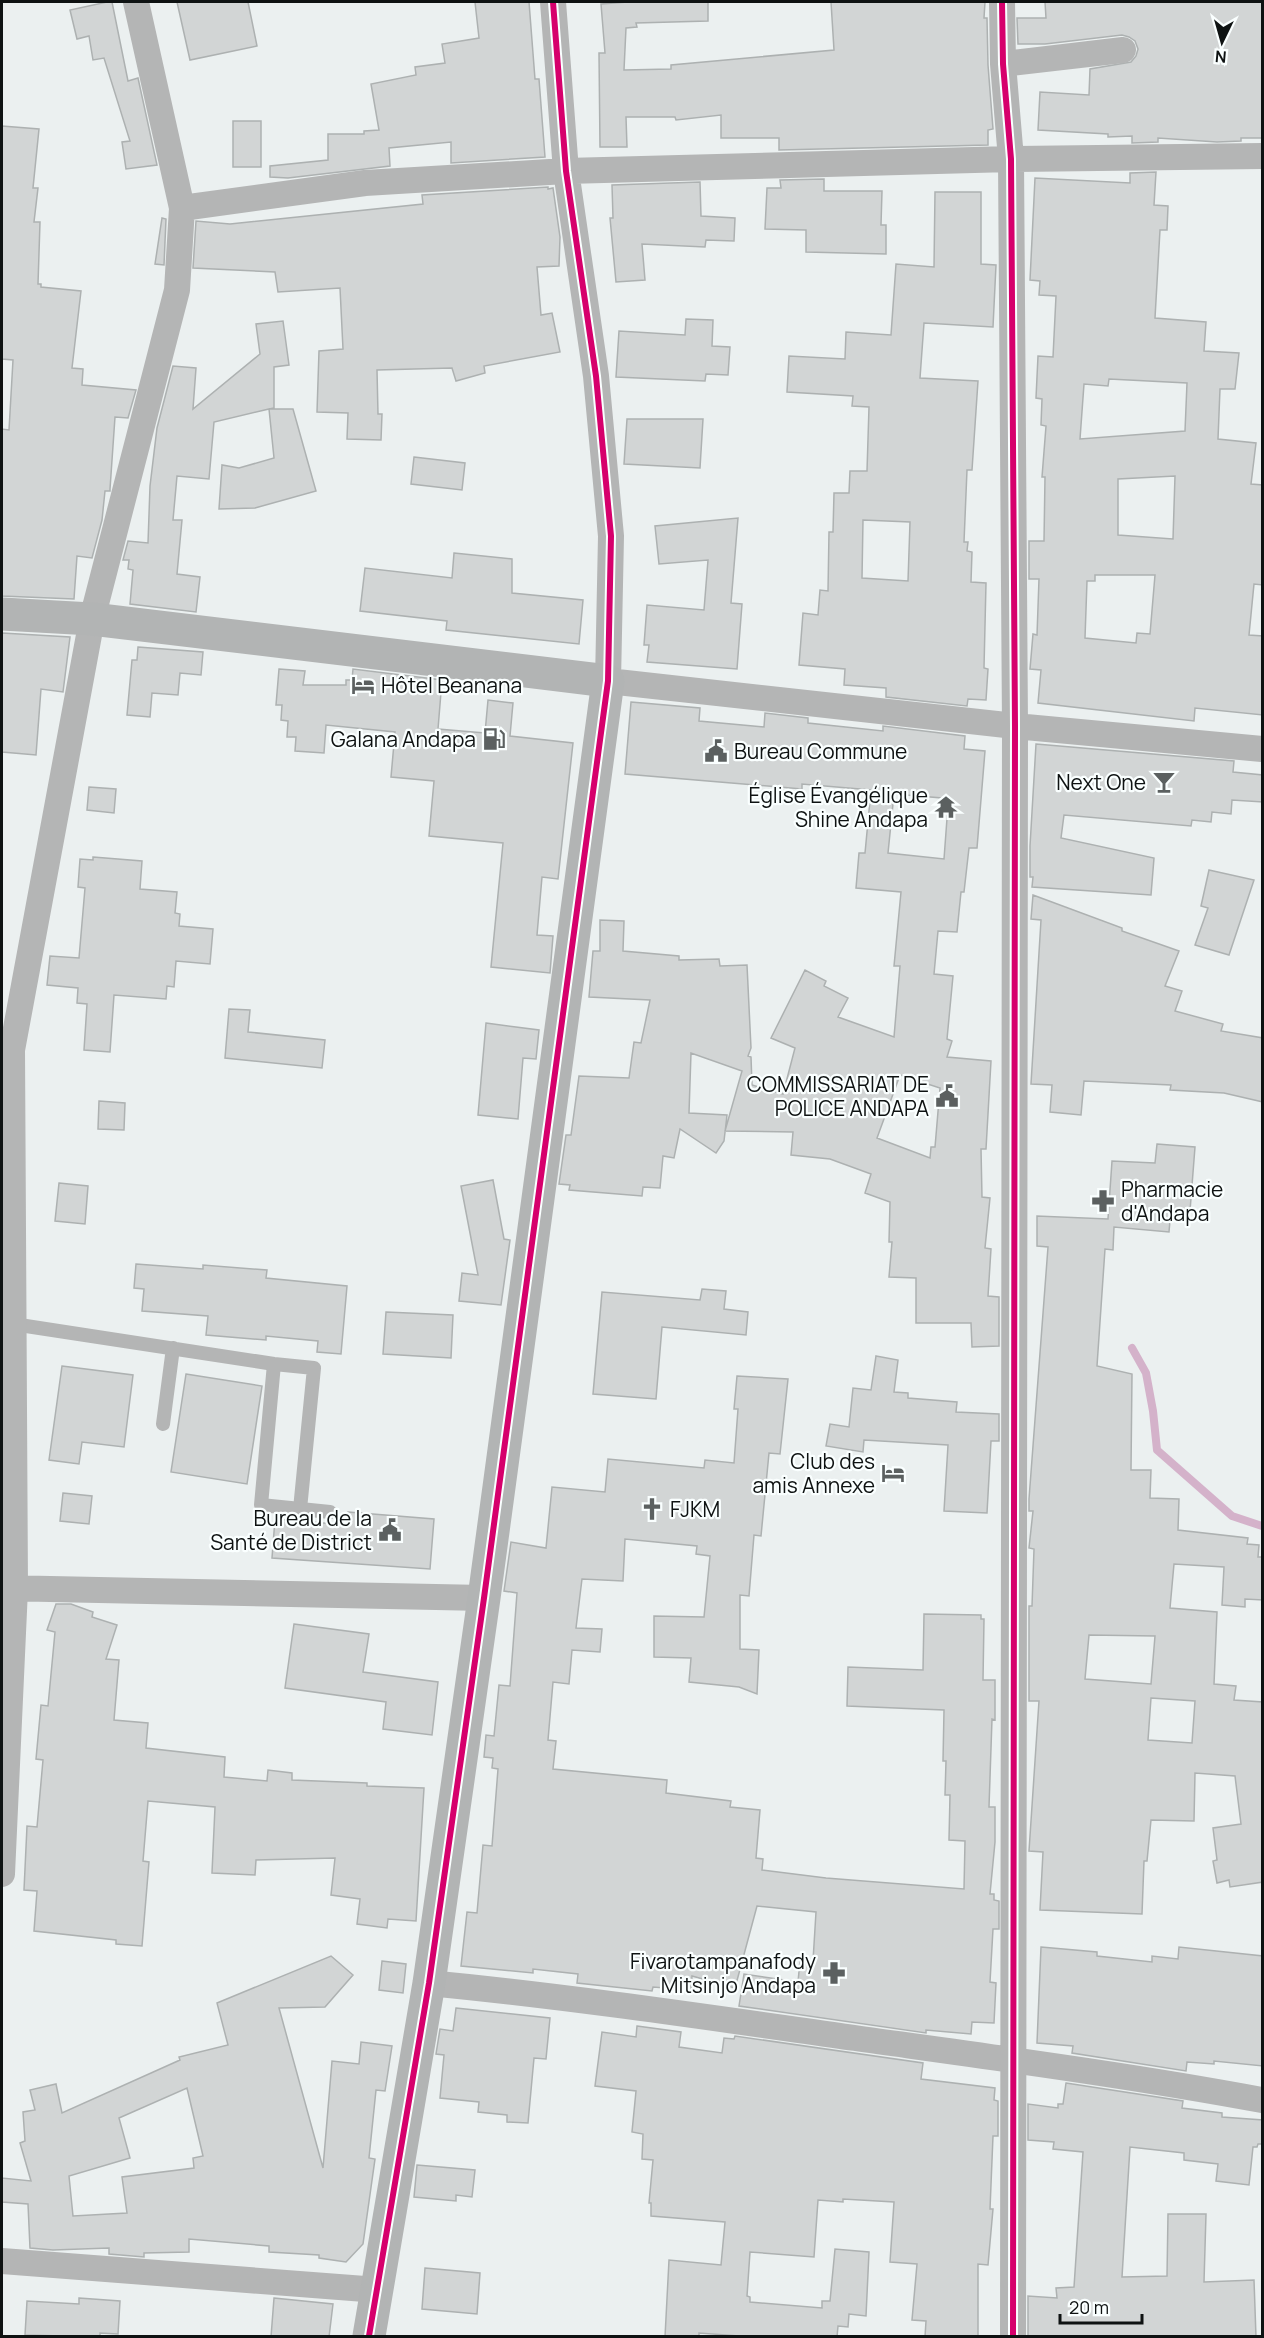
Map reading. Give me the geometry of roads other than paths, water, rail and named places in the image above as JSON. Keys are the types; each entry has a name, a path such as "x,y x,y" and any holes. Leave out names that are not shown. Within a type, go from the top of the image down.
{"street":[{"path":"2,1875 13,1324 12,1050 92,620 177,290 182,208 136,2"},
{"path":"369,2337 429,1983 484,1598 608,681 611,536 596,376 566,171 553,2"},
{"path":"1002,2 1003,64 1011,159 1015,726 1013,2337"},
{"path":"1003,64 1123,50"},
{"path":"182,208 365,183 566,171 1011,159 1263,156"},
{"path":"2,614 92,620 1015,726 1263,749"},
{"path":"8,1588 484,1598"},
{"path":"429,1983 555,1996 1013,2060 1200,2088 1263,2100"},
{"path":"2,2261 378,2290"}],"lane":[{"path":"13,1324 274,1364 314,1368 300,1509"},
{"path":"163,1424 173,1348"},
{"path":"274,1364 261,1505 330,1512"}],"waterway":[{"path":"1132,1348 1146,1373 1157,1450 1232,1516 1262,1526"}],"place":[{"name":"Hôtel Beanana","path":"363,685"},
{"name":"Galana Andapa","path":"494,739"},
{"name":"Bureau Commune","path":"716,751"},
{"name":"Next One","path":"1164,782"},
{"name":"Église Évangélique Shine Andapa","path":"946,807"},
{"name":"COMMISSARIAT DE POLICE ANDAPA","path":"947,1096"},
{"name":"Pharmacie d'Andapa","path":"1103,1201"},
{"name":"Club des amis Annexe","path":"893,1473"},
{"name":"FJKM","path":"652,1509"},
{"name":"Bureau de la Santé de District","path":"390,1530"},
{"name":"Fivarotampanafody Mitsinjo Andapa","path":"834,1973"}]}
